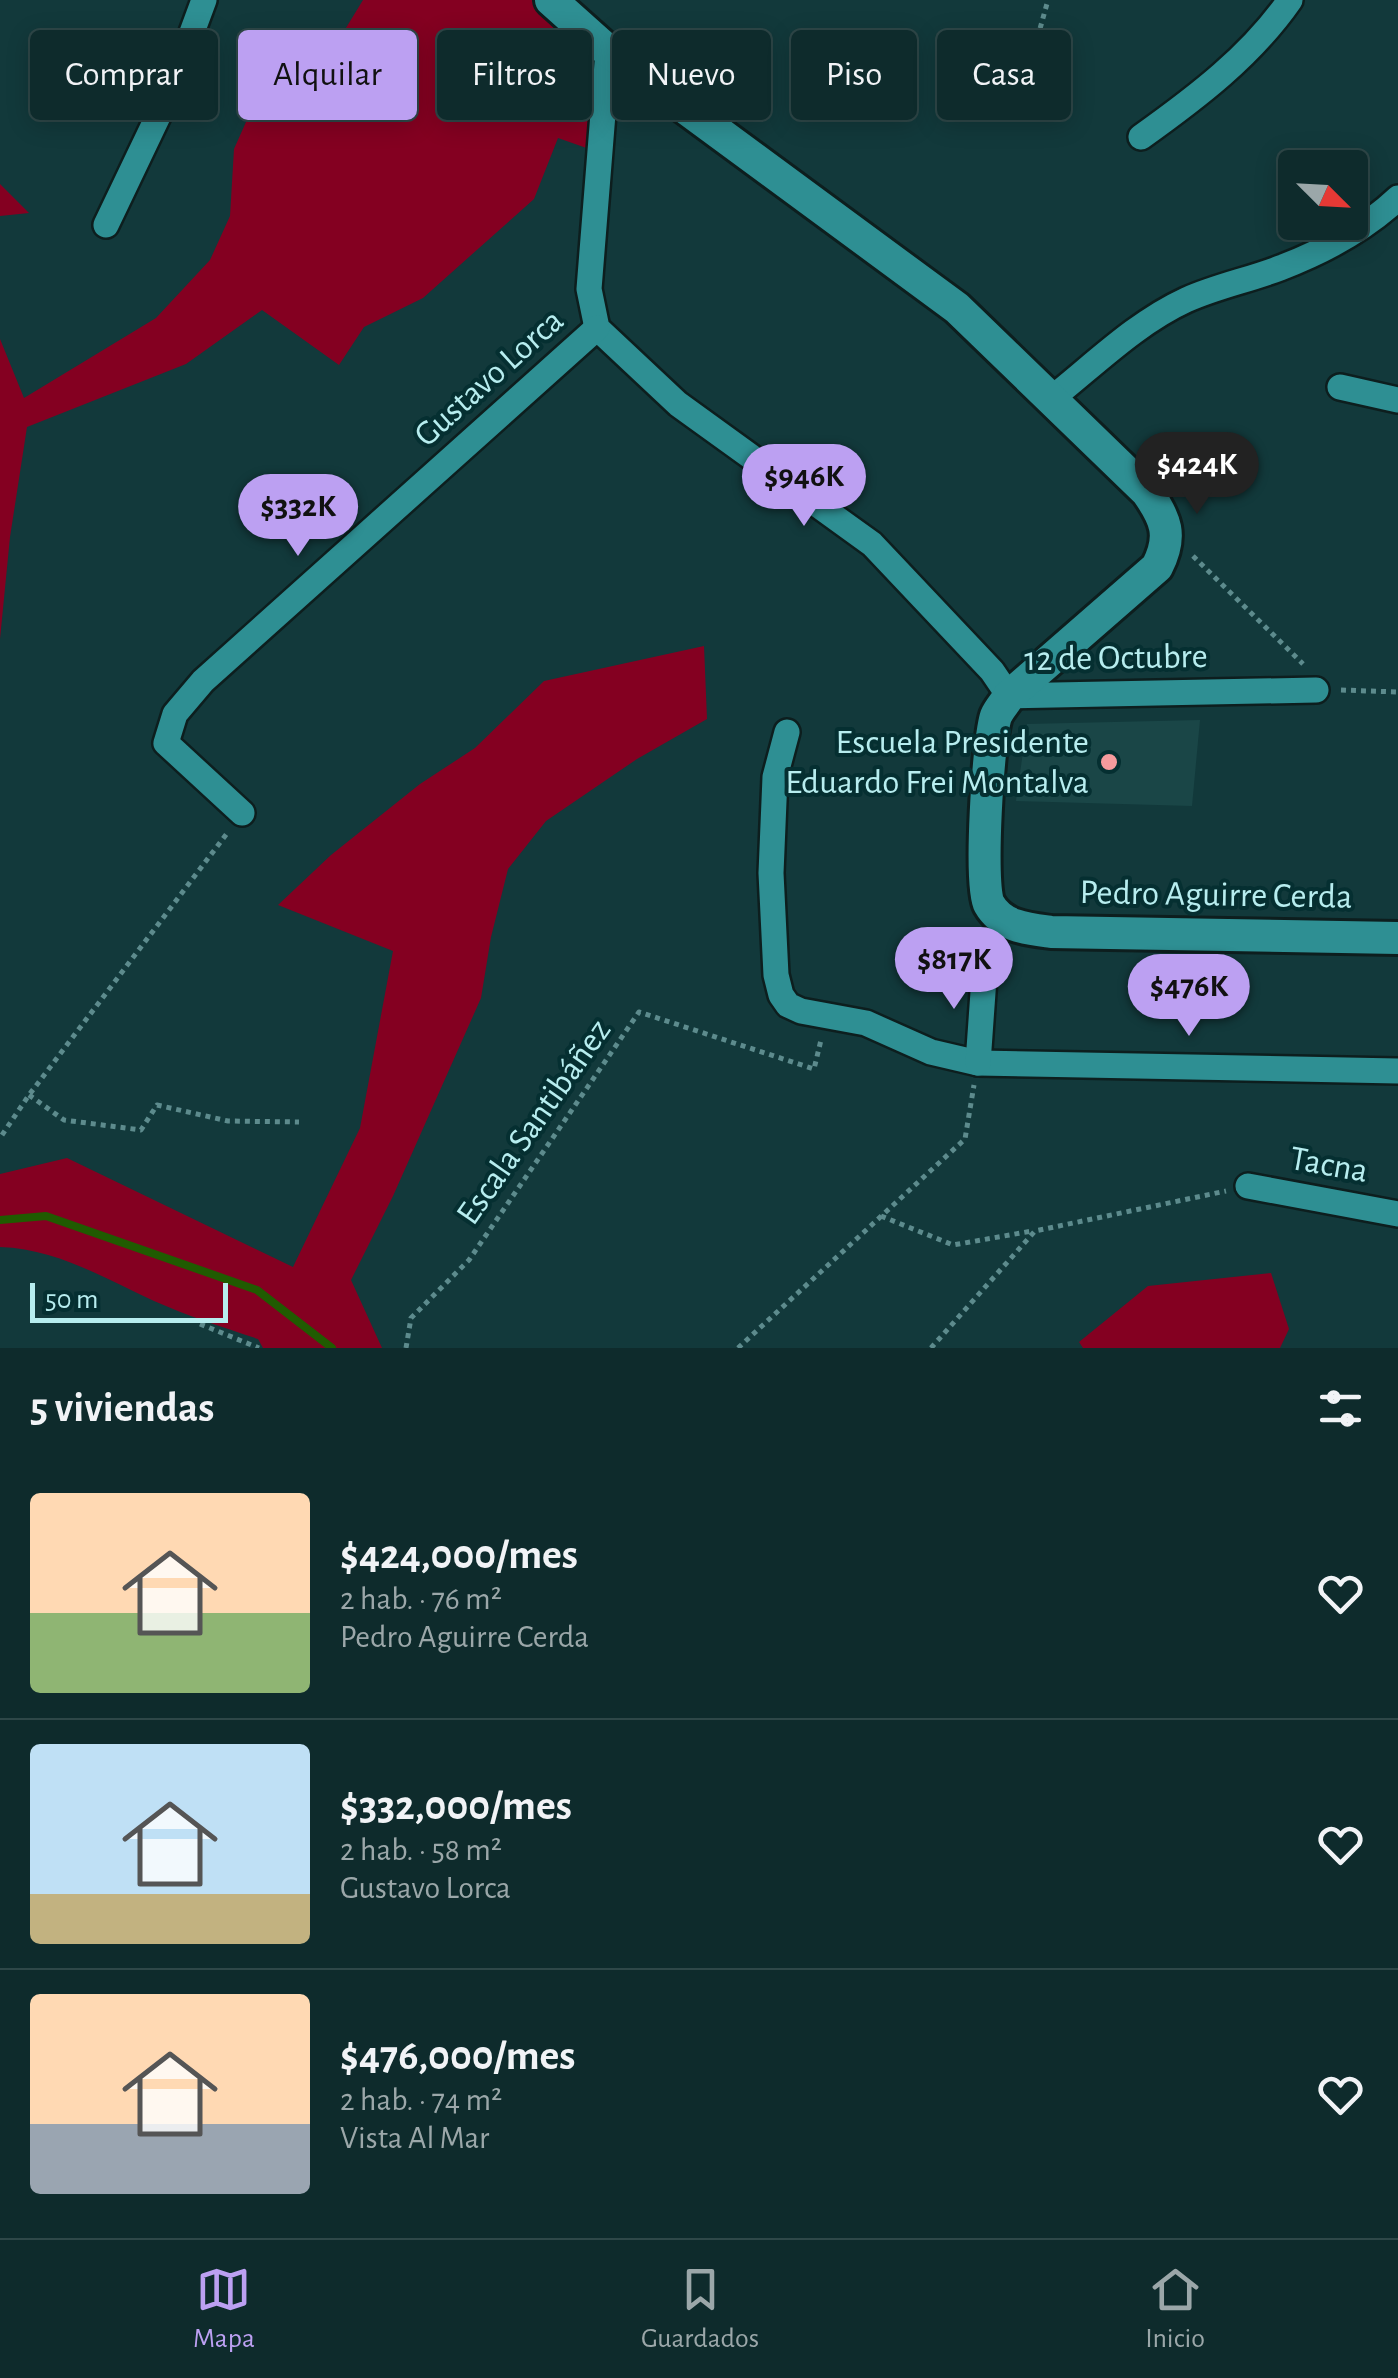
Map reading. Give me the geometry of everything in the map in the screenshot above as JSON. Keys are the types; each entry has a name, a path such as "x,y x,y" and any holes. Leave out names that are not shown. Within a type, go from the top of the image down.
{"street":[{"path":"106,225 171,88 204,0"},
{"path":"551,0 608,51 957,308 1147,492 1162,514 1168,532"},
{"path":"1142,136 1201,94 1270,28 1290,0"},
{"path":"596,328 589,289 608,51"},
{"path":"1051,399 1135,331 1184,301 1281,268 1381,213 1398,198"},
{"name":"12 de Octubre","path":"596,328 678,404 872,544 992,671 1009,696 1316,690"},
{"name":"Gustavo Lorca","path":"242,814 166,743 175,714 202,682 596,328"},
{"path":"1340,387 1398,400"},
{"name":"Pedro Aguirre Cerda","path":"1168,532 1166,550 1157,566 1009,696 997,713 986,803 986,901 1000,918 1024,929 1051,932 1398,938"},
{"path":"787,732 776,777 771,873 776,975 788,1004 801,1011 866,1022 931,1052 978,1062 1398,1071"},
{"path":"978,1062 984,964"},
{"name":"Tacna","path":"1248,1186 1398,1214"}],"path":[{"path":"1040,30 1048,0"},
{"path":"1168,532 1312,673 1316,690 1398,692"},
{"path":"2,1136 242,814"},
{"name":"Escala Santibáñez","path":"406,1348 411,1318 469,1260 640,1012 814,1069 827,1014"},
{"path":"738,1348 965,1138 978,1062"},
{"path":"29,1095 64,1120 141,1130 158,1105 228,1121 299,1122"},
{"path":"881,1216 952,1245 1248,1186"},
{"path":"930,1348 1035,1231"},
{"path":"200,1324 259,1348"}],"shaded area":[{"path":"363,0 540,0 570,30 437,30 437,120 592,120 592,51 601,60 595,151 558,138 534,199 423,298 364,327 339,365 262,310 186,364 27,427 0,639 0,339 24,398 156,318 210,260 230,216 234,149 247,120 417,120 417,30 345,30"},
{"path":"0,184 29,213 0,216"},
{"path":"704,646 707,719 637,759 546,821 508,869 481,998 351,1280 382,1348 263,1348 258,1339 167,1306 80,1266 41,1253 0,1247 0,1174 67,1158 293,1267 360,1128 393,951 278,905 331,855 420,784 475,748 544,681"},
{"name":"Escuela Presidente Eduardo Frei Montalva","path":"1200,720 1192,806 1016,801 1027,724"},
{"path":"1271,1273 1289,1329 1280,1348 1083,1348 1079,1342 1148,1286"}],"waterway":[{"path":"0,1220 46,1216 257,1290 332,1348"}],"place":[{"name":"Escuela Presidente Eduardo Frei Montalva","path":"1109,762"}]}
